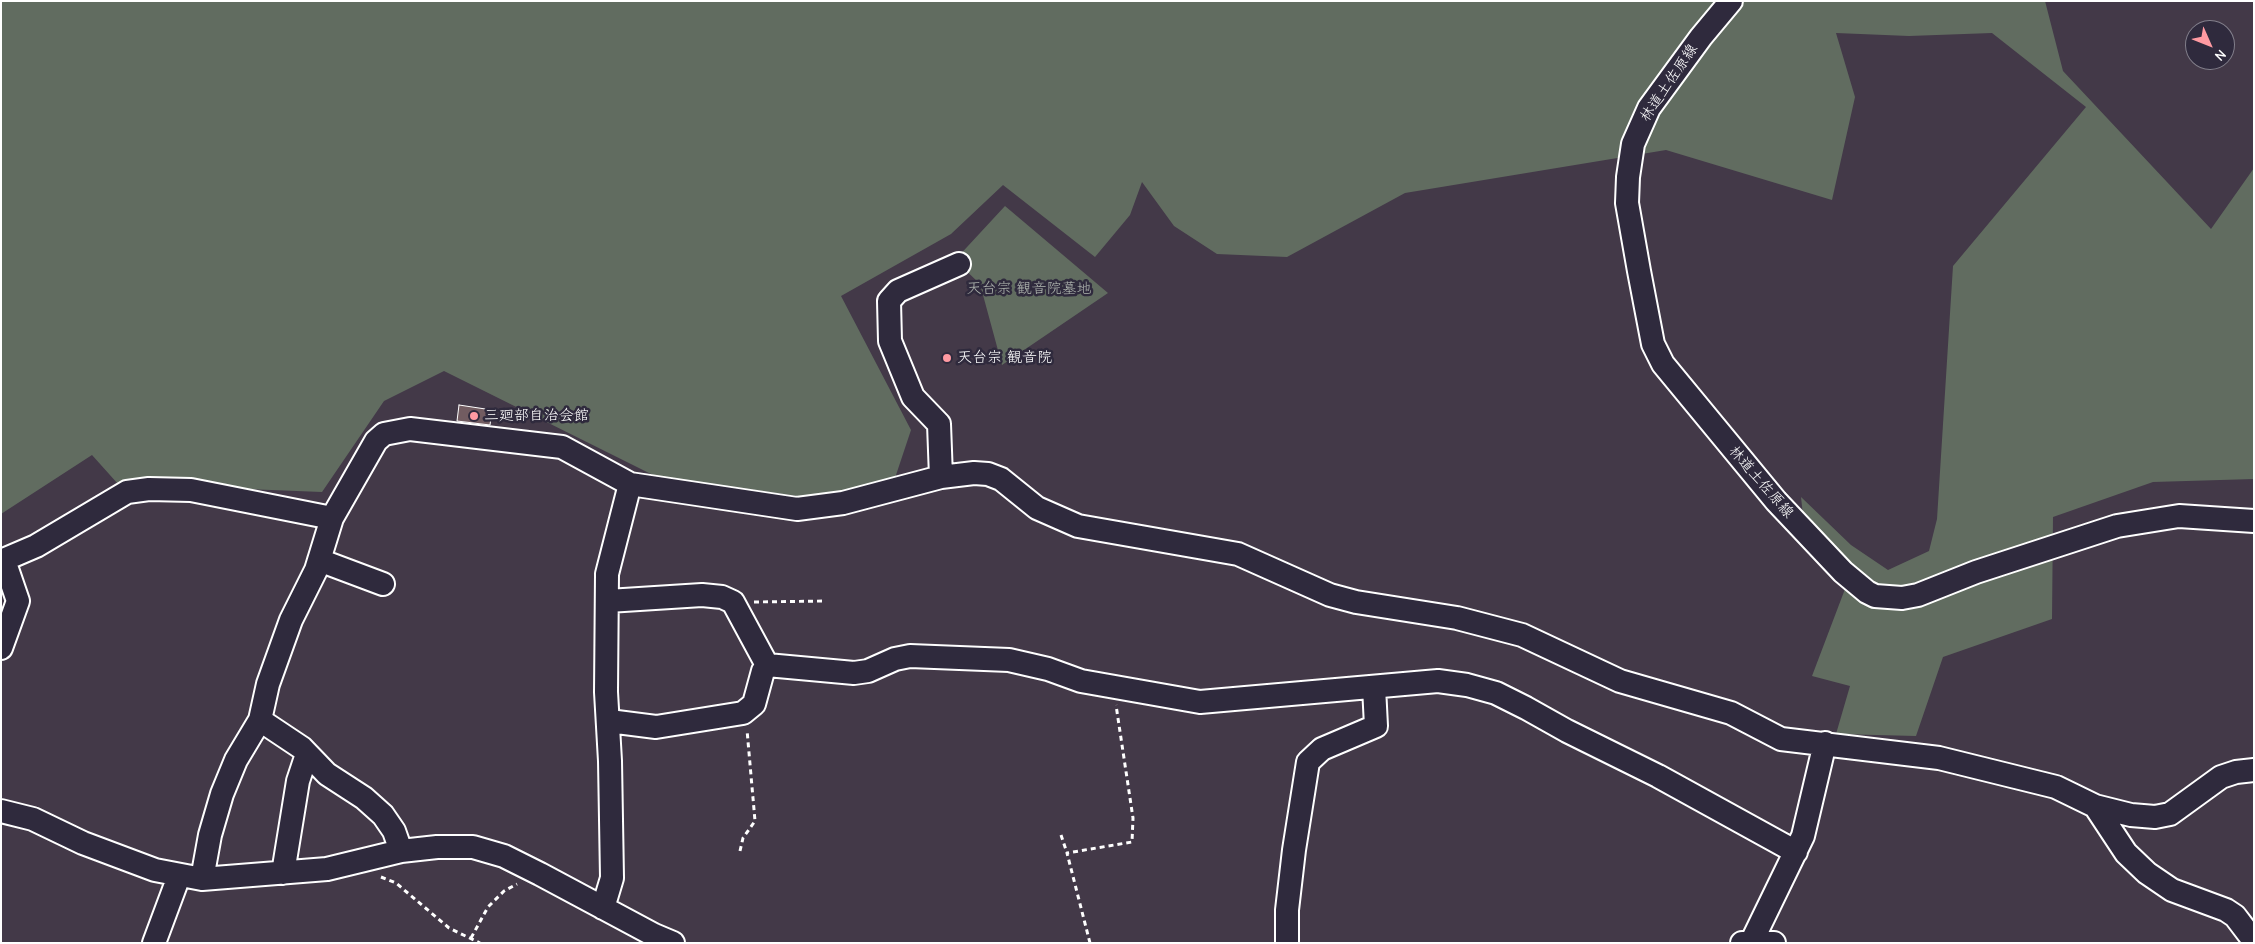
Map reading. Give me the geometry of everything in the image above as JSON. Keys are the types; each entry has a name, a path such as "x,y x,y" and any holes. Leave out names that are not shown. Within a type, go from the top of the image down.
{"street":[{"name":"林道土佐原線","path":"1732,1 1701,37 1649,108 1633,144 1628,177 1627,203 1641,280 1654,344 1663,364 1776,501 1844,572 1861,588 1875,596 1902,598 1928,592 1976,572 2117,526 2179,516 2254,521"},
{"path":"941,477 939,424 912,397 890,341 889,301 898,291 959,264"},
{"path":"202,879 210,835 222,794 236,760 260,720 268,684 288,629 319,560 332,518 376,441 384,434 410,429 562,447 630,484 797,509 843,503 941,477 974,473 988,474 1001,479 1036,508 1078,526 1238,554 1330,595 1356,602 1458,618 1522,634 1620,681 1731,713 1781,739 1939,758 2056,787 2095,806 2131,815 2155,817 2170,814 2221,777 2236,772 2254,770"},
{"path":"603,908 612,878 609,721 606,692 608,574 630,484"},
{"path":"1,648 18,600 3,561 36,546 127,492 149,489 190,490 332,518"},
{"path":"319,560 383,584"},
{"path":"608,600 702,595 722,597 733,602 767,666"},
{"path":"767,666 854,673 868,671 895,659 910,656 1010,660 1048,669 1081,681 1200,702 1246,696 1438,682 1467,685 1496,693 1658,776 1796,852"},
{"path":"609,721 656,727 742,713 754,704 763,671 767,666"},
{"path":"1287,943 1287,910 1308,762 1322,749 1376,726 1374,687"},
{"path":"260,720 307,754 327,774 364,798 383,815 394,831 401,851"},
{"path":"1751,942 1803,836 1825,743"},
{"path":"283,873 298,781 307,754"},
{"path":"2095,806 2126,852 2147,873 2172,890 2226,910 2235,916 2254,942"},
{"path":"1,811 33,819 83,843 155,870 202,879 327,869 401,851 437,847 473,847 504,856 654,935 674,943"},
{"path":"154,943 179,876"},
{"path":"1742,943 1774,943"}],"path":[{"path":"733,602 826,601"},
{"path":"1067,854 1132,842 1133,818 1114,688"},
{"path":"740,851 743,838 754,821 755,807 746,720 742,713"},
{"path":"1061,835 1090,943"},
{"path":"471,938 488,907 504,891 540,874"},
{"path":"376,876 388,878 396,883 450,928 480,943"}],"green space":[{"path":"1,1 2045,1 2063,71 2211,229 2254,168 2254,479 2153,482 2053,517 2052,619 1943,657 1916,736 1836,734 1850,686 1812,676 1845,589 1863,584 1803,515 1801,497 1851,545 1888,570 1929,551 1937,519 1953,266 2086,107 1992,33 1909,36 1836,33 1855,97 1832,200 1666,150 1405,193 1287,257 1217,254 1174,226 1142,182 1130,215 1095,257 1003,185 951,234 841,296 911,430 895,478 818,499 655,476 444,371 384,401 322,492 118,484 92,455 1,514"},
{"name":"天台宗 観音院墓地","path":"1005,206 1108,293 1002,365 980,284 955,260"}],"building":[{"name":"三廻部自治会館","path":"459,405 492,410 490,425 457,421"}],"place":[{"name":"天台宗 観音院","path":"947,358"},
{"name":"三廻部自治会館","path":"474,416"}]}
